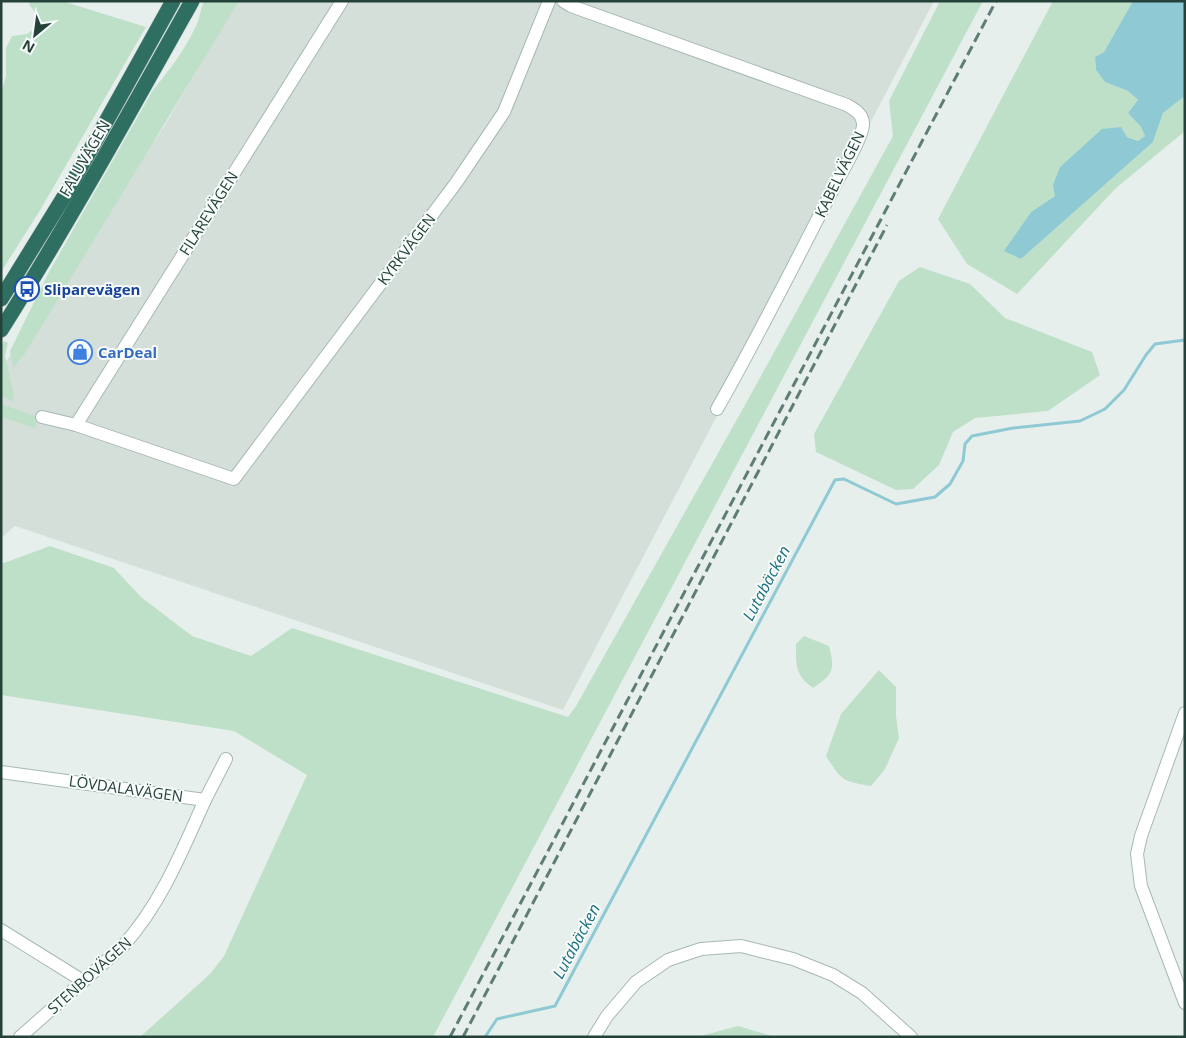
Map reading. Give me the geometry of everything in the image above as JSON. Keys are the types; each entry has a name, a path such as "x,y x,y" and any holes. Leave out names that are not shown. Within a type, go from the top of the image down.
{"highway":[{"name":"FALUVÄGEN","path":"1,299 66,192 173,1"},
{"name":"FALUVÄGEN","path":"1,330 88,186 192,1"}],"street":[{"name":"FILAREVÄGEN","path":"76,425 342,1"},
{"name":"KYRKVÄGEN","path":"76,425 234,480 456,183 504,112 548,1"},
{"name":"KABELVÄGEN","path":"563,1 571,6 846,105 860,114 862,130 852,152 745,360 717,409"},
{"path":"42,417 76,425"},
{"path":"1185,713 1141,836 1137,854 1141,886 1185,1002"},
{"path":"205,800 226,759"},
{"name":"LÖVDALAVÄGEN","path":"1,772 205,800"},
{"name":"STENBOVÄGEN","path":"20,1037 124,944 152,910 205,800"},
{"path":"1,930 83,981"},
{"path":"594,1037 607,1016 636,982 668,960 701,949 741,946 793,959 833,975 862,993 911,1037"}],"shaded area":[{"path":"237,1 934,1 563,710 15,526 1,538 1,369 165,125"}],"green space":[{"path":"30,1 62,1 146,27 39,212 1,272 1,93 6,76 6,48 12,36 27,34 40,25 39,18 29,4"},
{"path":"204,1 239,1 26,352 13,368 10,351 49,272 153,90 186,45 197,25"},
{"path":"940,1 983,1 433,1037 140,1037 210,974 224,956 307,775 234,731 1,695 1,562 4,563 50,546 114,568 141,597 192,636 251,656 292,628 568,717 576,706 740,414 893,136 889,101"},
{"path":"1053,1 1133,1 1104,52 1095,57 1096,70 1105,82 1128,91 1138,100 1128,113 1141,127 1145,136 1138,141 1127,137 1121,127 1102,130 1060,167 1055,196 1031,212 1005,251 1021,259 1153,142 1163,113 1185,96 1185,131 1115,189 1017,294 967,264 938,219"},
{"path":"920,267 970,284 1005,318 1092,352 1100,375 1048,411 975,418 953,432 939,465 913,489 896,490 816,452 814,434 899,281"},
{"path":"4,341 8,343 5,356 14,395 13,401 1,396 1,346"},
{"path":"1,404 38,417 35,428 1,417"},
{"path":"804,636 829,646 831,654 832,666 829,675 813,688 803,679 797,664 796,644"},
{"path":"879,670 896,687 896,716 899,738 885,769 871,786 848,781 836,771 826,756 841,714"},
{"path":"738,1026 775,1037 697,1037"}],"water":[{"path":"1133,1 1185,1 1185,96 1163,113 1153,142 1021,259 1004,251 1031,212 1055,196 1053,185 1060,167 1102,129 1121,127 1127,137 1138,141 1145,136 1141,127 1128,113 1138,100 1128,91 1105,82 1096,70 1095,57 1104,52"}],"waterway":[{"name":"Lutabäcken","path":"485,1037 497,1019 555,1006 835,480 844,479 896,504 935,497 950,484 963,461 965,444 972,436 1013,428 1080,421 1105,409 1124,390 1155,344 1185,340"}],"railway":[{"path":"450,1037 996,1"},
{"path":"463,1037 887,225"}],"place":[{"name":"Sliparevägen","path":"27,289"},
{"name":"CarDeal","path":"80,352"}]}
